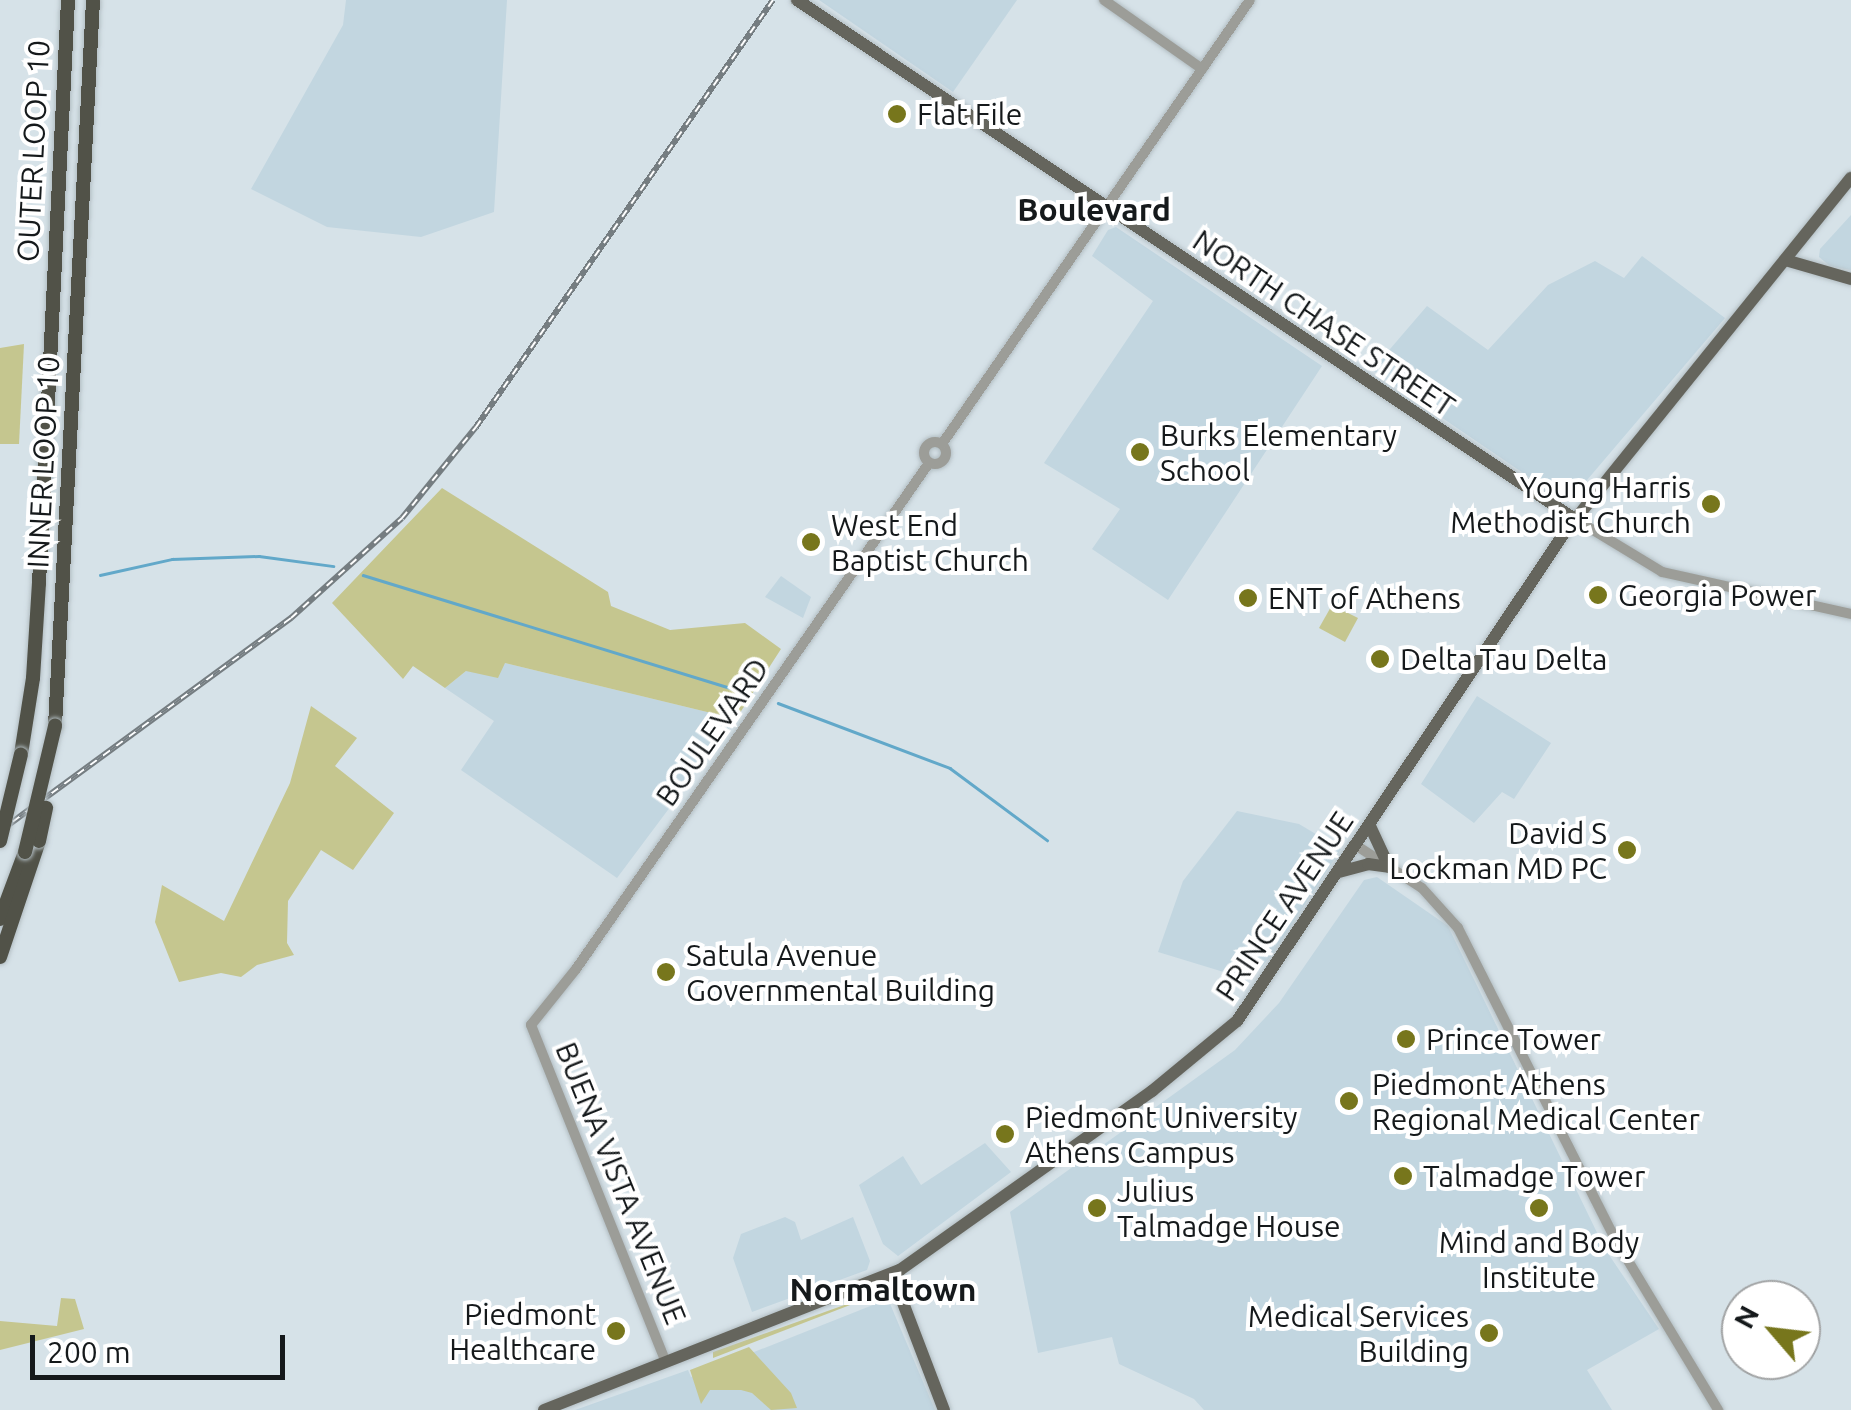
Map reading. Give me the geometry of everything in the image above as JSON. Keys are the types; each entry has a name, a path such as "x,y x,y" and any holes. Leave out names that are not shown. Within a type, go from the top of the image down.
{"highway":[{"name":"OUTER LOOP 10","path":"0,841 21,754 33,678 65,0"},
{"name":"INNER LOOP 10","path":"0,919 25,852 55,726 95,0"},
{"path":"0,957 39,841 55,726"}],"main road":[{"name":"NORTH CHASE STREET","path":"797,0 1575,519"},
{"name":"PRINCE AVENUE","path":"544,1410 892,1274 1000,1202 1220,1036 1251,1003 1575,519 1851,178"},
{"path":"1785,260 1851,279"},
{"path":"1370,826 1389,867"},
{"path":"1339,872 1368,864 1389,867"},
{"path":"892,1274 944,1410"}],"street":[{"path":"1104,0 1202,69"},
{"name":"BOULEVARD","path":"531,1025 576,969 928,462 926,447 934,442 942,444 1250,0"},
{"path":"1575,519 1670,574 1851,614"},
{"path":"1356,846 1440,904 1465,938 1615,1239 1718,1410"},
{"name":"BUENA VISTA AVENUE","path":"531,1025 665,1360"}],"shaded area":[{"path":"346,0 507,0 494,212 421,237 327,227 251,189 343,25"},
{"path":"819,0 1017,0 953,92"},
{"path":"1851,215 1851,270 1830,266 1819,257 1820,249"},
{"path":"1116,227 1322,366 1168,600 1092,549 1120,509 1044,463 1153,301 1092,256 1108,230"},
{"path":"1642,256 1725,318 1570,500 1557,496 1372,370 1427,306 1488,350 1548,285 1595,261 1624,278"},
{"path":"781,576 811,597 803,618 765,597"},
{"path":"505,663 736,719 617,878 461,770 494,721 445,688 466,671"},
{"path":"1477,696 1551,743 1514,799 1502,792 1474,823 1421,784"},
{"path":"1237,811 1299,824 1341,849 1272,955 1250,980 1158,952 1183,881"},
{"name":"Piedmont Athens Regional Medical Center","path":"1377,877 1448,926 1605,1249 1659,1329 1587,1370 1612,1410 1204,1410 1194,1399 1119,1364 1112,1337 1038,1353 1010,1212 1235,1050 1279,1003 1364,880"},
{"path":"985,1143 1011,1172 898,1256 883,1244 859,1185 903,1156 921,1185"},
{"path":"785,1217 795,1222 801,1240 853,1217 870,1261 867,1270 752,1312 733,1258 741,1234"},
{"path":"888,1299 935,1410 575,1410 688,1370 691,1377"}],"green space":[{"path":"24,344 19,444 0,444 0,348"},
{"path":"442,488 608,592 611,606 670,630 745,623 781,649 736,719 505,663 498,678 466,671 445,688 413,666 403,679 332,603"},
{"path":"1332,605 1358,618 1345,642 1319,628"},
{"path":"311,706 357,738 335,766 394,813 353,870 321,850 288,901 287,943 294,955 257,965 241,977 221,973 179,982 155,922 162,885 224,921 290,783"},
{"path":"876,1295 713,1358 713,1352"},
{"path":"61,1298 75,1299 84,1329 0,1350 0,1321 57,1326"},
{"path":"749,1347 791,1393 797,1408 771,1410 752,1393 741,1390 710,1390 701,1404 690,1370"}],"waterway":[{"path":"100,575 172,559 259,556 333,566"},
{"path":"363,575 746,693"},
{"path":"778,703 950,768 1047,840"}],"railway":[{"path":"0,831 291,618 402,518 476,427 773,0"}],"place":[{"name":"Flat File","path":"897,114"},
{"name":"Burks Elementary School","path":"1140,452"},
{"name":"Young Harris Methodist Church","path":"1711,504"},
{"name":"West End Baptist Church","path":"811,542"},
{"name":"Georgia Power","path":"1598,595"},
{"name":"ENT of Athens","path":"1248,598"},
{"name":"Delta Tau Delta","path":"1380,659"},
{"name":"David S Lockman MD PC","path":"1627,850"},
{"name":"Satula Avenue Governmental Building","path":"666,972"},
{"name":"Prince Tower","path":"1406,1039"},
{"name":"Piedmont Athens Regional Medical Center","path":"1349,1101"},
{"name":"Piedmont University Athens Campus","path":"1005,1134"},
{"name":"Talmadge Tower","path":"1403,1176"},
{"name":"Julius Talmadge House","path":"1097,1208"},
{"name":"Mind and Body Institute","path":"1539,1208"},
{"name":"Piedmont Healthcare","path":"616,1331"},
{"name":"Medical Services Building","path":"1489,1333"}],"district":[{"name":"Boulevard","path":"1094,209"},
{"name":"Normaltown","path":"883,1289"}]}
